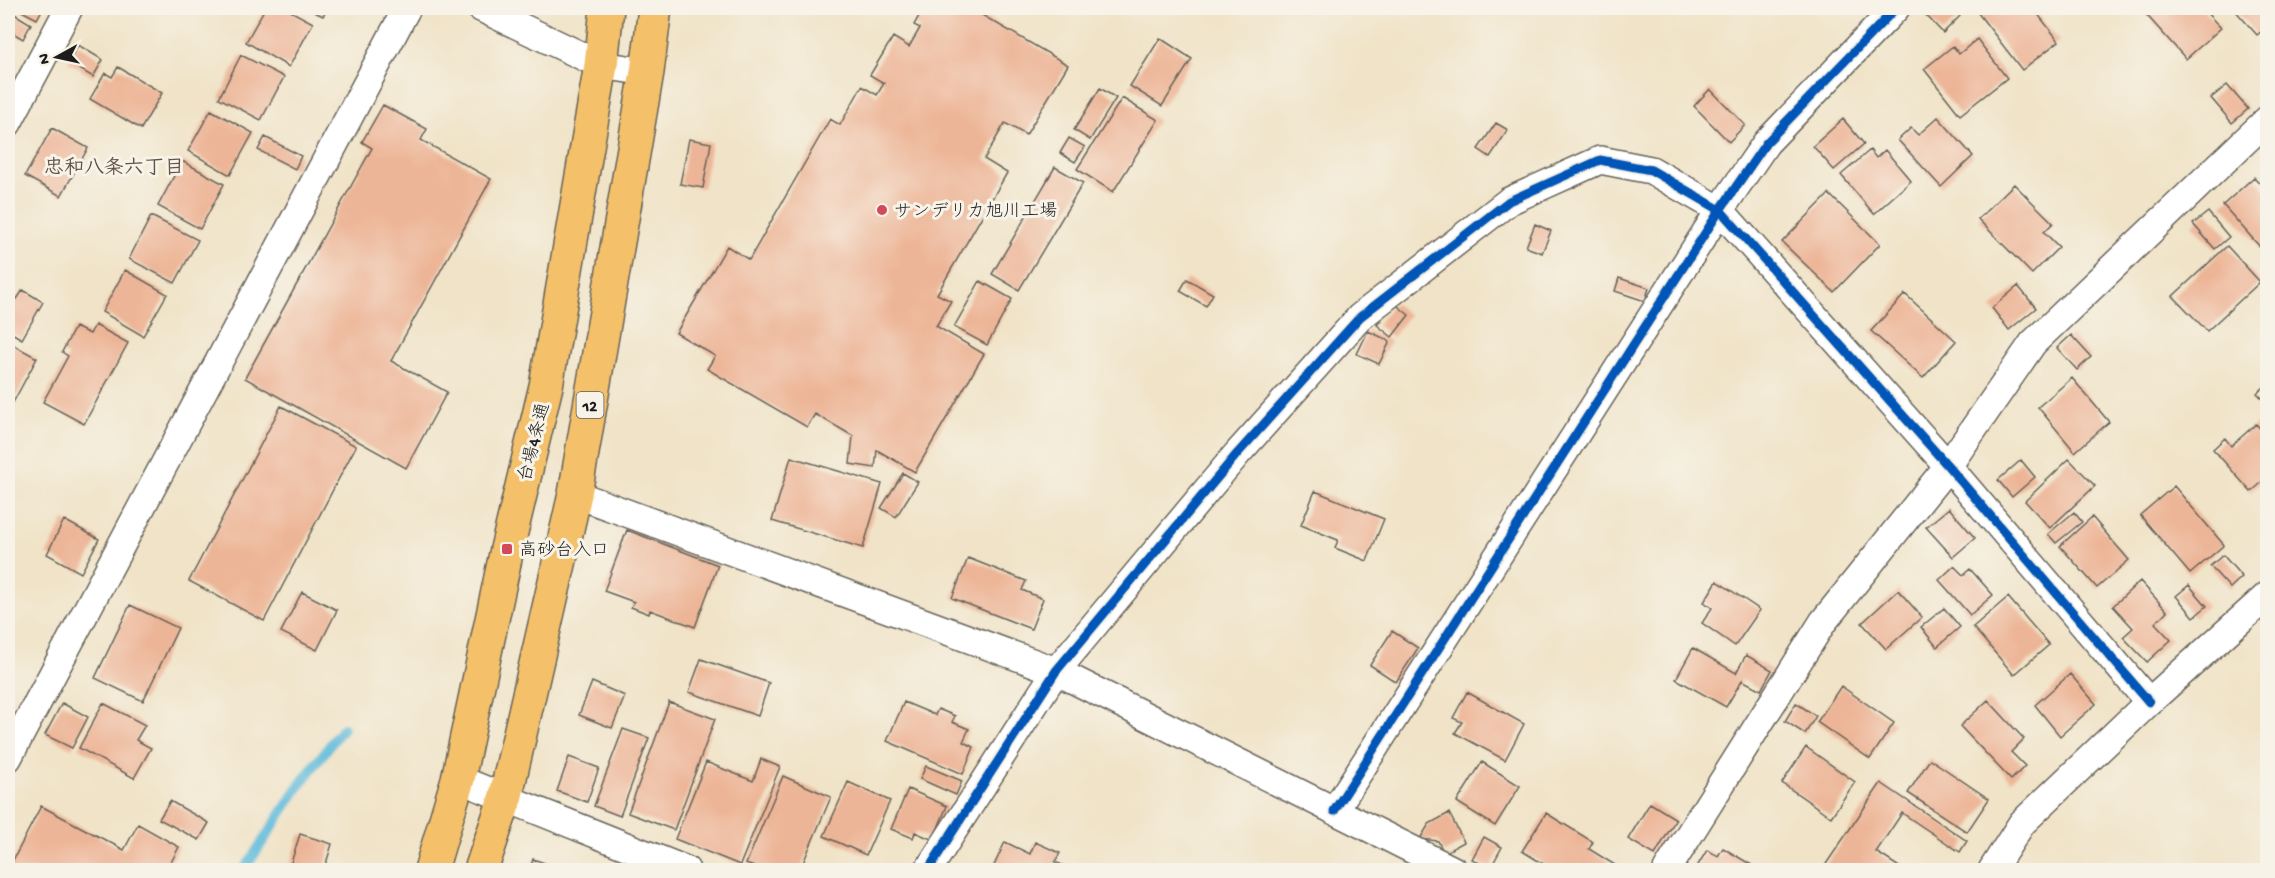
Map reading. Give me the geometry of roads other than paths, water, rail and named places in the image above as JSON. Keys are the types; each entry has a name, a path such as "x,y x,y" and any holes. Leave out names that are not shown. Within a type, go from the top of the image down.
{"highway":[{"name":"台場4条通","path":"431,870 458,779 507,549 546,386 601,65 607,8"},
{"name":"12","path":"481,870 505,799 575,494 647,72 655,8"}],"street":[{"path":"8,123 69,8"},
{"path":"8,758 407,8"},
{"path":"481,8 601,65 647,72"},
{"path":"1334,811 1720,210 1766,143 1896,8"},
{"path":"1667,870 1822,622 1948,466 2033,343 2268,119"},
{"path":"928,870 1056,671 1237,454 1360,317 1509,201 1599,160 1651,170 1720,210 1948,466 2149,702"},
{"path":"575,494 1056,671 1454,870"},
{"path":"1992,870 2022,823 2149,702 2268,595"},
{"path":"458,779 686,870"}],"waterway":[{"path":"244,870 301,783 343,728"}],"place":[{"name":"サンデリカ旭川工場","path":"882,210"},
{"name":"高砂台入口","path":"507,549"}],"district":[{"name":"忠和八条六丁目","path":"114,166"}]}
